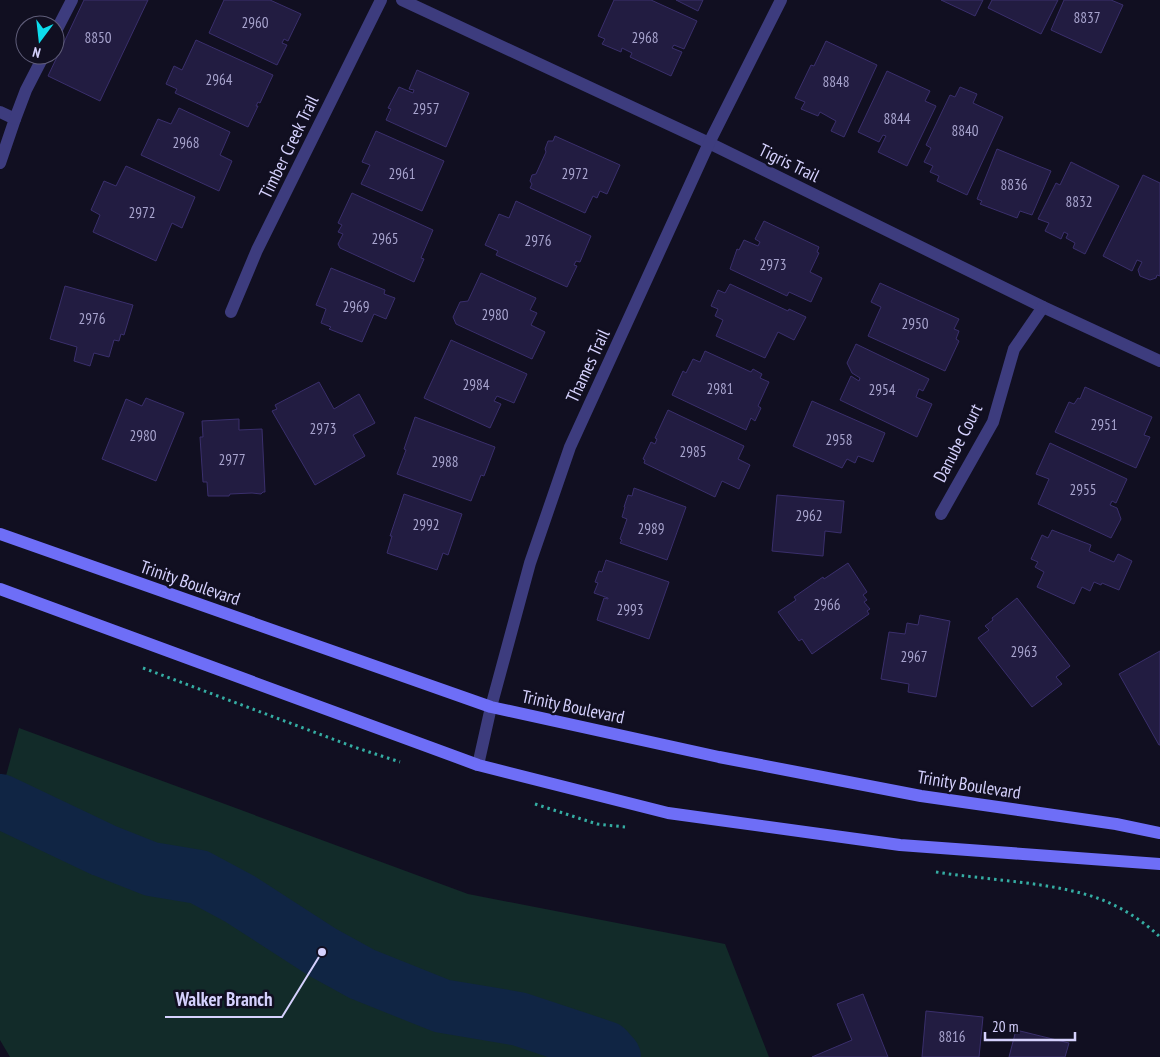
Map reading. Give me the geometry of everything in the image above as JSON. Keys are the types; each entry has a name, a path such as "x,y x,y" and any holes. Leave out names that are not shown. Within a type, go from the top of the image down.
{"main road":[{"name":"Trinity Boulevard","path":"0,534 491,707 719,758 921,796 1116,824 1160,833"},
{"path":"0,589 478,765 668,813 900,845 1160,864"}],"street":[{"path":"64,15 72,0"},
{"name":"Timber Creek Trail","path":"231,312 257,250 381,0"},
{"name":"Tigris Trail","path":"402,0 709,143 1043,306 1160,360"},
{"name":"Thames Trail","path":"478,765 491,707 530,563 570,447 709,143 781,0"},
{"path":"0,163 26,90 39,65"},
{"path":"0,112 15,119"},
{"name":"Danube Court","path":"941,514 992,422 1014,349 1043,306"}],"green space":[{"path":"19,728 468,894 725,944 769,1057 10,1057 0,1040 0,798"}],"building":[{"path":"84,0 148,0 100,101 48,76 53,65 65,65 65,40"},
{"path":"224,0 270,0 301,14 288,41 284,39 282,43 287,45 277,65 209,33"},
{"path":"614,0 651,0 697,21 684,49 674,45 672,48 682,52 671,76 630,57 632,53 622,48 621,52 602,44 605,39 598,36"},
{"path":"676,0 703,0 698,11"},
{"path":"941,0 983,0 975,16"},
{"path":"992,0 1058,0 1041,34 988,8"},
{"path":"1064,0 1111,0 1123,5 1101,53 1051,30"},
{"path":"196,40 273,75 260,103 258,102 256,106 258,106 248,127 175,93 177,89 166,84 174,66 182,70"},
{"path":"826,41 877,65 844,137 831,131 836,121 820,112 818,116 801,109 805,102 795,98 811,65 814,66"},
{"path":"417,70 469,93 446,147 386,120 391,109 388,108 399,87 413,93 414,90 409,89"},
{"path":"887,71 930,91 925,101 936,106 907,166 878,152 886,136 883,135 879,142 858,132"},
{"path":"960,87 977,94 973,103 1003,117 967,195 937,181 939,176 930,172 933,166 924,162 931,148 926,145 950,95 955,97"},
{"path":"179,108 230,132 220,155 232,161 219,191 141,155 158,119 171,124"},
{"path":"376,131 444,161 422,211 361,184 370,165 362,162"},
{"path":"555,136 620,165 607,194 600,191 597,198 593,196 585,213 530,188 532,175 536,174 546,152 545,149 548,141 553,141"},
{"path":"997,149 1051,171 1032,215 1020,211 1017,218 980,204 982,201 977,199"},
{"path":"1071,162 1119,186 1085,254 1073,248 1075,243 1066,238 1068,234 1064,232 1061,239 1045,231 1049,223 1038,219 1056,183 1060,185"},
{"path":"126,166 195,197 182,228 172,223 156,261 93,232 100,215 91,210 104,181 116,186"},
{"path":"1143,175 1160,183 1160,276 1157,275 1156,278 1150,280 1140,276 1138,270 1142,262 1137,260 1132,271 1103,256"},
{"path":"352,193 433,230 421,258 424,259 414,282 340,248 338,244 343,234 338,232 342,225 338,223"},
{"path":"516,201 591,236 580,262 576,261 574,265 577,266 567,287 496,255 498,251 485,245 499,214 509,218"},
{"path":"764,221 819,247 817,252 819,253 810,272 822,278 811,302 789,292 787,296 730,269 737,249 739,250 744,240 758,246 760,242 755,239"},
{"path":"331,268 385,290 384,294 395,298 386,319 374,314 362,342 329,329 331,327 321,323 326,309 316,305"},
{"path":"481,273 536,298 530,310 537,313 531,325 545,332 532,359 456,324 453,317 460,302 468,301"},
{"path":"880,283 959,319 954,329 959,331 956,339 959,341 945,371 868,336 881,307 871,302"},
{"path":"730,284 788,311 789,309 806,317 794,340 778,332 765,358 716,336 723,320 715,316 718,309 711,306 718,290 725,293"},
{"path":"65,286 133,305 124,335 121,334 119,341 114,340 109,357 94,353 90,366 74,361 77,347 50,339"},
{"path":"451,340 527,374 514,403 497,396 494,401 501,404 490,428 424,398"},
{"path":"856,344 929,379 923,391 919,389 916,397 932,404 917,437 840,400 851,376 859,381 860,378 852,373 847,363"},
{"path":"705,351 751,372 753,369 762,374 760,378 769,382 758,406 761,408 755,421 751,418 746,430 672,395 683,371 686,373 693,359 700,362"},
{"path":"319,382 334,409 359,394 375,423 353,435 365,456 315,485 272,411 277,409 275,405"},
{"path":"1085,387 1152,417 1144,435 1150,437 1136,468 1055,432 1069,402 1074,404 1078,398 1080,399"},
{"path":"146,398 184,413 156,481 102,459 126,399 142,406"},
{"path":"812,401 885,433 873,462 858,456 855,463 847,459 842,468 793,446"},
{"path":"668,410 744,446 738,459 750,465 739,489 722,481 715,497 644,463 645,460 643,459 651,442 655,444 657,439 655,438"},
{"path":"415,417 495,447 484,476 481,475 471,501 397,474"},
{"path":"239,419 239,430 262,429 265,492 261,494 208,496 207,482 203,482 200,437 203,437 202,421"},
{"path":"1050,443 1127,479 1116,503 1112,501 1110,505 1117,508 1121,519 1111,538 1038,504 1049,479 1036,474"},
{"path":"634,488 686,507 667,560 620,543 627,519 622,517 624,507 628,495 632,496"},
{"path":"404,494 462,514 448,555 443,553 437,570 387,553 392,536 390,536"},
{"path":"777,495 844,501 841,533 825,531 823,556 772,551"},
{"path":"1052,530 1091,545 1089,551 1114,562 1118,554 1132,561 1119,590 1094,582 1090,591 1082,587 1074,604 1037,587 1044,572 1035,567 1038,562 1031,559 1042,535 1048,538"},
{"path":"606,560 669,582 649,639 597,620 604,598 608,599 594,593 598,583 595,582 599,571 602,572"},
{"path":"848,563 867,592 863,595 867,600 864,602 870,609 867,611 869,614 812,654 802,639 799,641 778,612 796,600 794,597"},
{"path":"1017,598 1070,666 1056,677 1062,684 1032,707 978,638 989,630 985,626 993,620 992,618"},
{"path":"920,615 950,621 936,697 908,692 909,684 881,679 889,632 905,634 907,623 918,625"},
{"path":"1160,651 1160,745 1159,745 1119,674"},
{"path":"863,994 888,1057 812,1057 852,1040 837,1004"},
{"path":"926,1011 983,1017 979,1057 922,1057"},
{"path":"1016,1030 1069,1043 1065,1057 1009,1057"}],"waterway":[{"path":"0,801 103,850 151,869 199,877 240,899 322,952 362,974 442,1006 519,1019 606,1048 614,1057"}],"place":[{"name":"Walker Branch","path":"322,952"}]}
